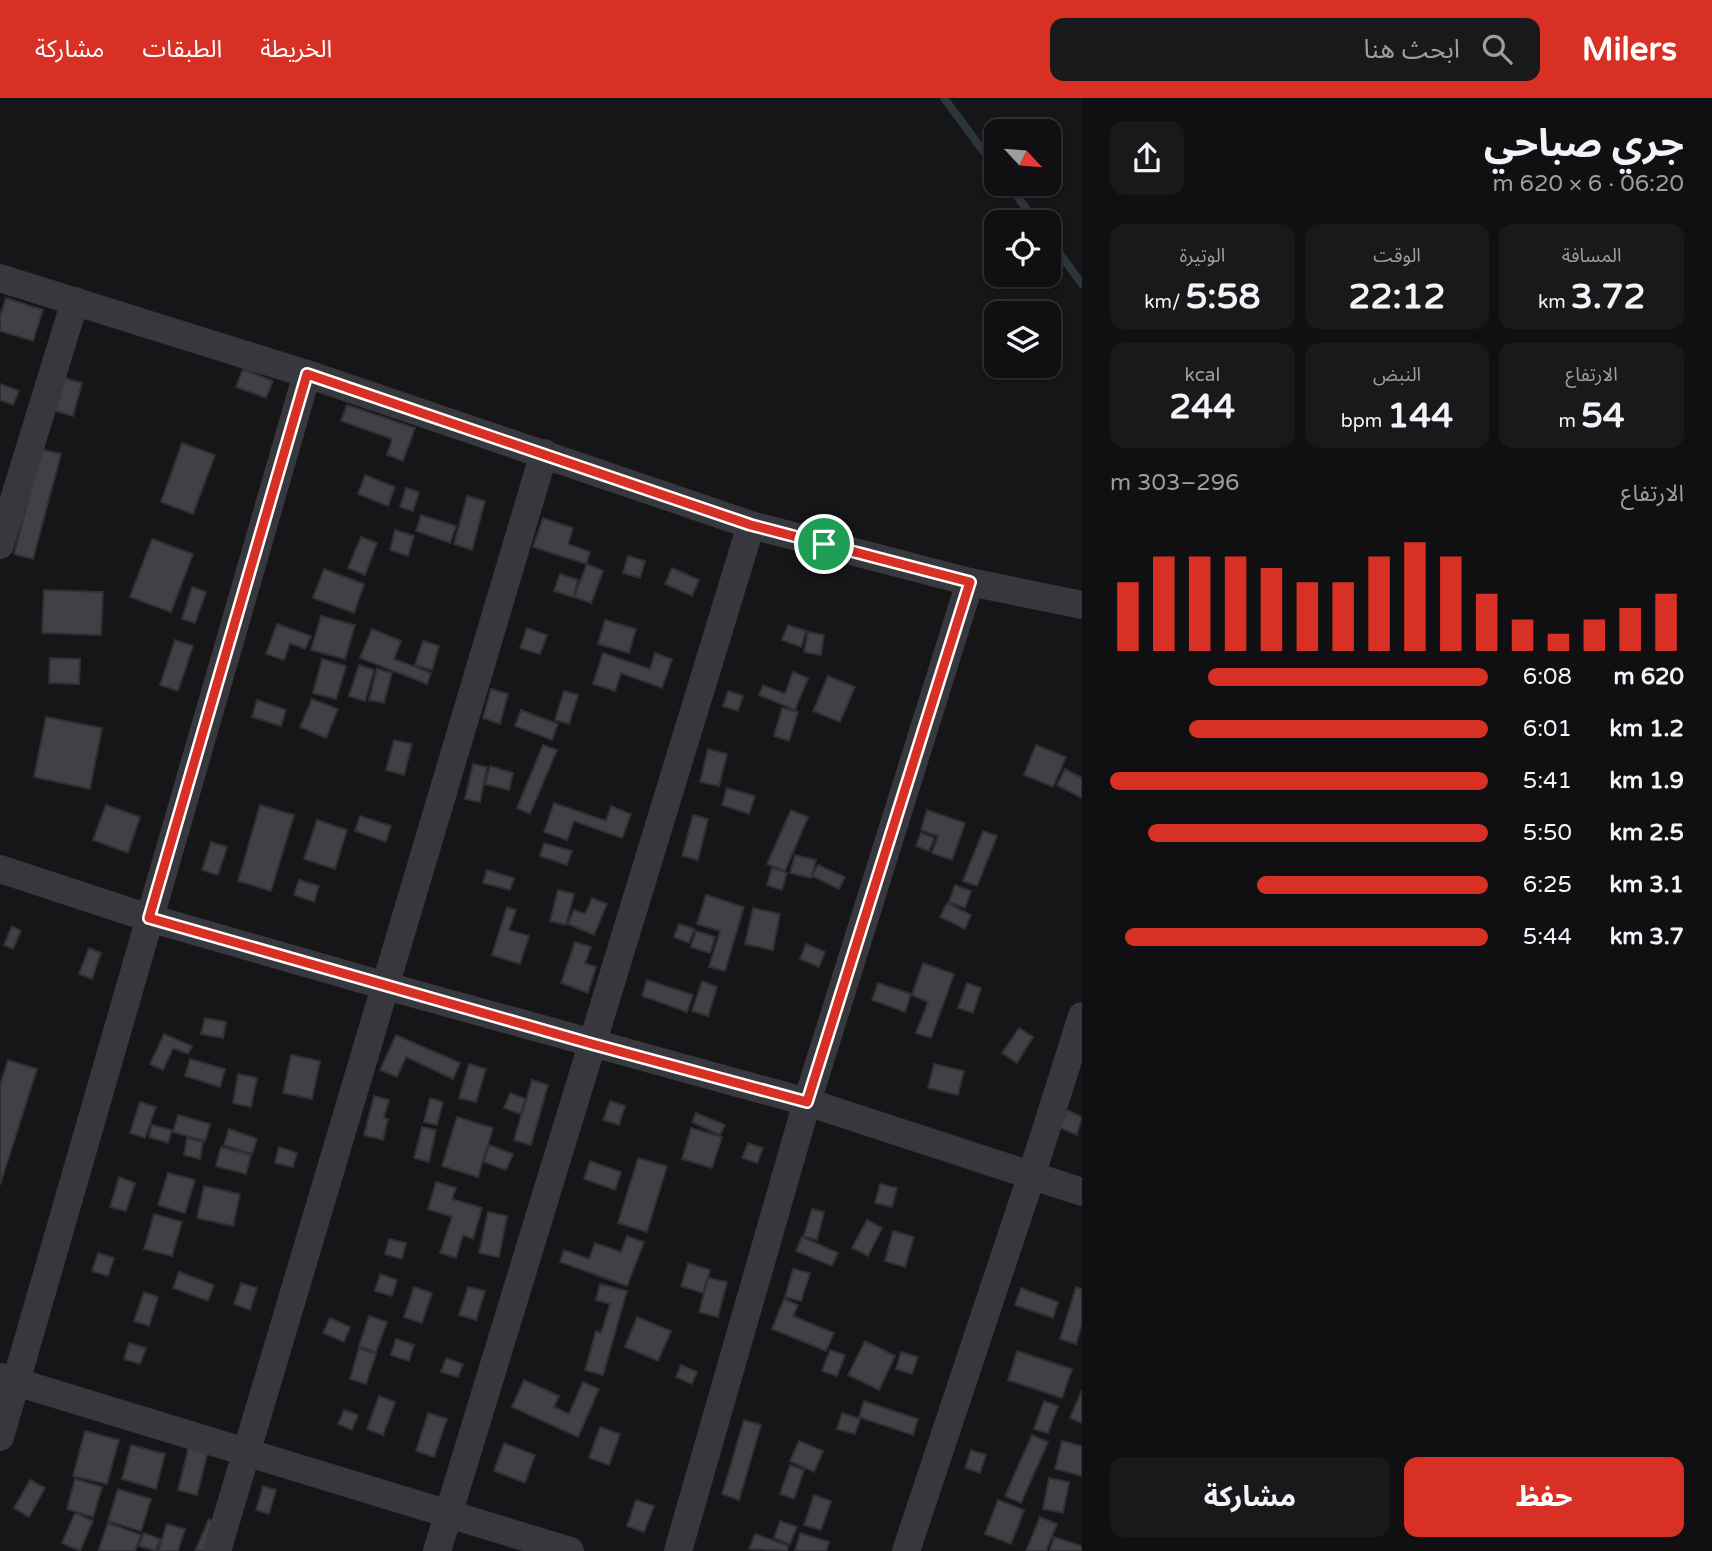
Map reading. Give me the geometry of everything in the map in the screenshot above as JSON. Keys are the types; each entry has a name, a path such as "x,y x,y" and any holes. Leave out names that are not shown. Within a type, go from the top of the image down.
{"street":[{"path":"0,278 307,374 751,525 970,582 1082,605"},
{"path":"0,545 75,301"},
{"path":"0,1437 9,1379 149,918 307,374"},
{"path":"217,1551 544,453"},
{"path":"437,1551 751,525"},
{"path":"678,1551 807,1102 970,582"},
{"path":"0,869 149,918 807,1102 1082,1192"},
{"path":"906,1551 1082,1016"},
{"path":"9,1379 570,1551"}],"building":[{"path":"6,298 43,310 33,341 0,331 0,316"},
{"path":"243,369 273,381 266,398 236,387"},
{"path":"65,378 82,383 73,416 55,411"},
{"path":"0,384 19,391 13,405 0,400"},
{"path":"347,405 415,428 403,461 387,455 392,439 341,421"},
{"path":"182,443 215,455 193,514 161,502"},
{"path":"41,449 61,454 33,559 14,554"},
{"path":"365,475 395,487 388,506 358,494"},
{"path":"406,488 419,492 413,511 400,507"},
{"path":"467,496 485,501 472,550 454,544"},
{"path":"421,515 456,526 450,543 416,531"},
{"path":"543,518 573,528 568,544 590,552 586,564 533,547"},
{"path":"395,530 414,536 408,556 390,550"},
{"path":"361,537 377,543 365,575 348,568"},
{"path":"152,539 193,554 171,612 130,597"},
{"path":"628,556 645,561 640,578 623,573"},
{"path":"587,564 603,571 591,603 574,597"},
{"path":"672,568 699,580 692,596 665,584"},
{"path":"324,569 364,584 354,613 313,598"},
{"path":"560,574 578,580 573,597 554,591"},
{"path":"192,587 206,592 195,623 182,619"},
{"path":"44,590 103,592 101,635 42,633"},
{"path":"321,616 355,625 345,659 311,650"},
{"path":"605,620 636,629 629,653 598,644"},
{"path":"277,624 311,636 305,649 290,643 284,660 266,654"},
{"path":"788,625 806,631 801,647 782,640"},
{"path":"527,628 547,635 540,654 520,648"},
{"path":"372,629 401,641 394,659 431,673 427,684 360,658"},
{"path":"808,632 824,635 821,655 804,652"},
{"path":"175,640 193,646 178,691 160,685"},
{"path":"423,641 439,646 432,670 415,665"},
{"path":"603,653 650,669 655,653 672,659 662,688 621,673 615,691 593,684"},
{"path":"50,658 80,659 79,684 49,683"},
{"path":"322,659 346,666 336,699 313,693"},
{"path":"359,665 374,670 365,701 349,696"},
{"path":"377,669 392,673 384,703 369,700"},
{"path":"793,672 808,678 795,710 759,695 763,685 785,694"},
{"path":"828,676 855,687 840,722 813,711"},
{"path":"491,689 508,694 500,724 483,718"},
{"path":"564,691 578,695 569,724 555,720"},
{"path":"728,691 743,696 738,711 723,706"},
{"path":"312,699 338,709 326,738 300,727"},
{"path":"257,700 286,710 281,726 252,717"},
{"path":"782,708 798,712 789,741 774,736"},
{"path":"521,710 558,724 552,740 515,726"},
{"path":"46,717 102,728 90,789 34,777"},
{"path":"394,740 412,744 404,775 386,770"},
{"path":"543,745 557,750 530,814 517,808"},
{"path":"1036,745 1066,757 1053,787 1024,775"},
{"path":"708,749 727,754 719,786 700,782"},
{"path":"473,764 487,767 480,802 465,799"},
{"path":"490,766 513,773 509,790 485,784"},
{"path":"1065,769 1082,778 1082,798 1057,785"},
{"path":"727,788 755,796 749,814 722,805"},
{"path":"554,803 606,821 611,806 631,814 622,838 574,821 567,840 544,832"},
{"path":"106,805 140,817 128,853 93,840"},
{"path":"260,805 294,815 271,891 238,881"},
{"path":"791,810 808,817 785,871 767,864"},
{"path":"927,810 965,823 952,860 932,853 938,836 921,830"},
{"path":"693,815 708,819 698,860 682,856"},
{"path":"360,816 391,826 386,842 355,831"},
{"path":"317,820 347,830 335,869 304,859"},
{"path":"983,831 997,836 977,886 963,881"},
{"path":"921,833 934,838 929,851 916,846"},
{"path":"211,842 227,847 218,875 202,870"},
{"path":"544,843 572,851 567,865 540,856"},
{"path":"795,855 816,860 811,878 790,873"},
{"path":"818,865 845,877 839,889 812,876"},
{"path":"772,868 787,873 782,890 767,885"},
{"path":"487,870 514,878 510,890 483,883"},
{"path":"299,880 319,886 314,902 294,895"},
{"path":"955,885 971,891 965,908 949,902"},
{"path":"558,890 574,894 566,925 550,921"},
{"path":"706,895 744,907 725,971 709,967 720,931 697,924"},
{"path":"592,898 607,904 594,935 568,924 574,910 585,914"},
{"path":"947,903 971,915 965,929 940,917"},
{"path":"507,907 516,910 509,930 529,936 520,964 492,955"},
{"path":"753,908 780,914 773,950 745,944"},
{"path":"679,924 694,929 689,943 674,937"},
{"path":"12,926 21,931 13,949 4,945"},
{"path":"696,931 715,937 710,953 691,947"},
{"path":"575,942 591,947 585,963 596,967 588,993 561,983"},
{"path":"806,944 825,952 819,967 800,959"},
{"path":"89,948 101,953 92,979 79,974"},
{"path":"923,963 954,974 931,1038 916,1033 928,1002 912,995"},
{"path":"647,980 693,995 687,1012 642,996"},
{"path":"702,981 717,987 708,1016 692,1011"},
{"path":"878,983 911,994 905,1012 872,1000"},
{"path":"967,983 981,988 973,1013 958,1008"},
{"path":"205,1018 226,1022 223,1038 201,1034"},
{"path":"1019,1028 1033,1037 1017,1063 1002,1053"},
{"path":"164,1034 192,1046 188,1054 173,1048 163,1070 150,1064"},
{"path":"396,1035 460,1063 453,1079 406,1057 397,1077 380,1070"},
{"path":"291,1055 320,1061 312,1099 283,1093"},
{"path":"190,1059 225,1069 220,1087 185,1076"},
{"path":"8,1060 37,1069 0,1185 0,1085"},
{"path":"469,1064 486,1069 476,1102 459,1098"},
{"path":"934,1064 964,1071 958,1095 928,1088"},
{"path":"238,1074 257,1078 251,1107 233,1103"},
{"path":"532,1080 548,1085 531,1145 514,1140"},
{"path":"510,1093 526,1099 520,1114 504,1108"},
{"path":"374,1096 389,1100 384,1118 388,1119 383,1140 364,1135"},
{"path":"430,1098 443,1102 437,1125 424,1122"},
{"path":"610,1101 625,1106 619,1125 603,1120"},
{"path":"140,1102 156,1107 145,1138 130,1133"},
{"path":"1067,1110 1082,1117 1077,1135 1060,1128"},
{"path":"696,1113 725,1125 720,1135 692,1122"},
{"path":"178,1115 210,1124 205,1141 173,1132"},
{"path":"457,1117 493,1128 478,1177 442,1166"},
{"path":"152,1125 172,1130 168,1143 149,1137"},
{"path":"422,1127 436,1130 429,1162 414,1158"},
{"path":"691,1128 722,1137 712,1168 682,1159"},
{"path":"229,1129 257,1139 252,1154 224,1145"},
{"path":"187,1138 203,1142 200,1159 184,1155"},
{"path":"748,1143 763,1148 757,1163 742,1158"},
{"path":"489,1145 513,1154 506,1170 484,1162"},
{"path":"221,1147 251,1155 246,1174 216,1166"},
{"path":"279,1147 297,1153 293,1167 275,1163"},
{"path":"638,1158 667,1166 647,1232 618,1223"},
{"path":"590,1161 621,1172 615,1190 584,1179"},
{"path":"168,1173 195,1180 185,1213 158,1205"},
{"path":"119,1177 135,1183 126,1211 110,1207"},
{"path":"436,1182 456,1188 452,1199 482,1208 473,1239 463,1235 456,1258 440,1253 452,1217 428,1209"},
{"path":"880,1184 897,1188 892,1207 875,1203"},
{"path":"204,1186 240,1194 233,1226 197,1218"},
{"path":"812,1209 824,1212 817,1240 804,1236"},
{"path":"488,1212 507,1216 499,1257 479,1253"},
{"path":"154,1214 182,1222 172,1256 144,1249"},
{"path":"867,1220 882,1228 868,1256 852,1248"},
{"path":"893,1231 914,1237 905,1267 885,1261"},
{"path":"627,1236 644,1242 627,1286 560,1262 564,1250 589,1259 595,1243 621,1252"},
{"path":"802,1237 838,1253 832,1266 796,1251"},
{"path":"389,1239 406,1243 402,1259 385,1254"},
{"path":"98,1253 114,1258 108,1276 92,1271"},
{"path":"688,1263 710,1270 703,1293 681,1286"},
{"path":"793,1269 810,1273 801,1301 785,1297"},
{"path":"179,1272 214,1285 208,1301 173,1288"},
{"path":"380,1274 397,1280 392,1296 375,1291"},
{"path":"708,1278 727,1282 718,1317 699,1312"},
{"path":"241,1283 257,1288 250,1310 234,1304"},
{"path":"600,1284 627,1291 603,1375 585,1370 596,1331 601,1333 610,1304 596,1300"},
{"path":"414,1287 432,1293 422,1323 404,1317"},
{"path":"468,1287 485,1291 476,1320 459,1315"},
{"path":"1076,1287 1082,1289 1082,1324 1076,1344 1060,1339"},
{"path":"1021,1288 1058,1302 1053,1318 1015,1305"},
{"path":"144,1292 158,1297 149,1326 134,1321"},
{"path":"784,1299 798,1305 793,1316 834,1333 826,1351 772,1329"},
{"path":"369,1316 387,1322 376,1352 359,1346"},
{"path":"637,1317 671,1331 658,1361 625,1347"},
{"path":"330,1318 350,1327 344,1342 323,1333"},
{"path":"396,1339 414,1345 409,1361 391,1355"},
{"path":"865,1341 895,1356 879,1390 848,1375"},
{"path":"129,1343 146,1348 140,1364 124,1359"},
{"path":"359,1348 376,1354 366,1384 350,1379"},
{"path":"830,1350 845,1355 837,1376 822,1371"},
{"path":"1017,1351 1072,1369 1062,1398 1008,1380"},
{"path":"901,1352 918,1357 912,1374 896,1369"},
{"path":"446,1358 463,1364 458,1377 441,1372"},
{"path":"681,1365 697,1372 692,1384 676,1377"},
{"path":"524,1380 559,1396 554,1407 569,1414 583,1382 599,1389 578,1437 512,1407"},
{"path":"1082,1390 1082,1423 1070,1418"},
{"path":"379,1396 395,1402 383,1435 367,1429"},
{"path":"864,1401 918,1419 913,1435 859,1417"},
{"path":"1044,1401 1058,1406 1048,1433 1034,1429"},
{"path":"344,1410 358,1415 352,1430 338,1424"},
{"path":"428,1413 447,1419 434,1457 416,1451"},
{"path":"842,1413 860,1419 855,1434 837,1429"},
{"path":"744,1420 761,1425 739,1500 722,1494"},
{"path":"600,1427 620,1434 609,1465 589,1458"},
{"path":"85,1431 119,1440 107,1484 73,1476"},
{"path":"1032,1435 1048,1442 1021,1503 1005,1496"},
{"path":"799,1441 823,1451 814,1472 790,1461"},
{"path":"1062,1441 1082,1446 1082,1476 1055,1469"},
{"path":"504,1443 535,1455 525,1483 494,1471"},
{"path":"131,1445 165,1454 156,1489 122,1479"},
{"path":"189,1446 208,1451 197,1495 178,1490"},
{"path":"971,1450 986,1455 980,1473 965,1468"},
{"path":"790,1465 804,1470 794,1499 780,1494"},
{"path":"1049,1478 1069,1482 1063,1513 1043,1509"},
{"path":"75,1479 102,1487 93,1517 67,1509"},
{"path":"30,1480 45,1488 29,1517 14,1508"},
{"path":"263,1486 276,1490 269,1514 256,1510"},
{"path":"118,1489 151,1499 141,1531 108,1521"},
{"path":"814,1495 831,1501 821,1530 804,1525"},
{"path":"636,1500 654,1506 644,1532 627,1526"},
{"path":"998,1500 1024,1510 1011,1544 985,1534"},
{"path":"75,1513 93,1521 80,1551 62,1543"},
{"path":"1040,1517 1057,1524 1046,1551 1026,1551"},
{"path":"209,1519 222,1525 210,1551 195,1551"},
{"path":"780,1521 797,1527 790,1544 774,1538"},
{"path":"108,1523 141,1535 135,1551 98,1551"},
{"path":"167,1524 185,1529 178,1551 158,1551"},
{"path":"144,1533 160,1539 156,1551 139,1546"},
{"path":"800,1533 829,1542 826,1551 795,1551"},
{"path":"755,1534 788,1546 787,1551 749,1549"},
{"path":"1054,1537 1082,1546 1082,1551 1050,1551"}],"waterway":[{"path":"944,98 984,152"},
{"path":"1017,196 1027,210"},
{"path":"1061,256 1082,284"}],"route":[{"path":"307,374 751,525 824,544 970,582 807,1102 149,918 307,374"}]}
